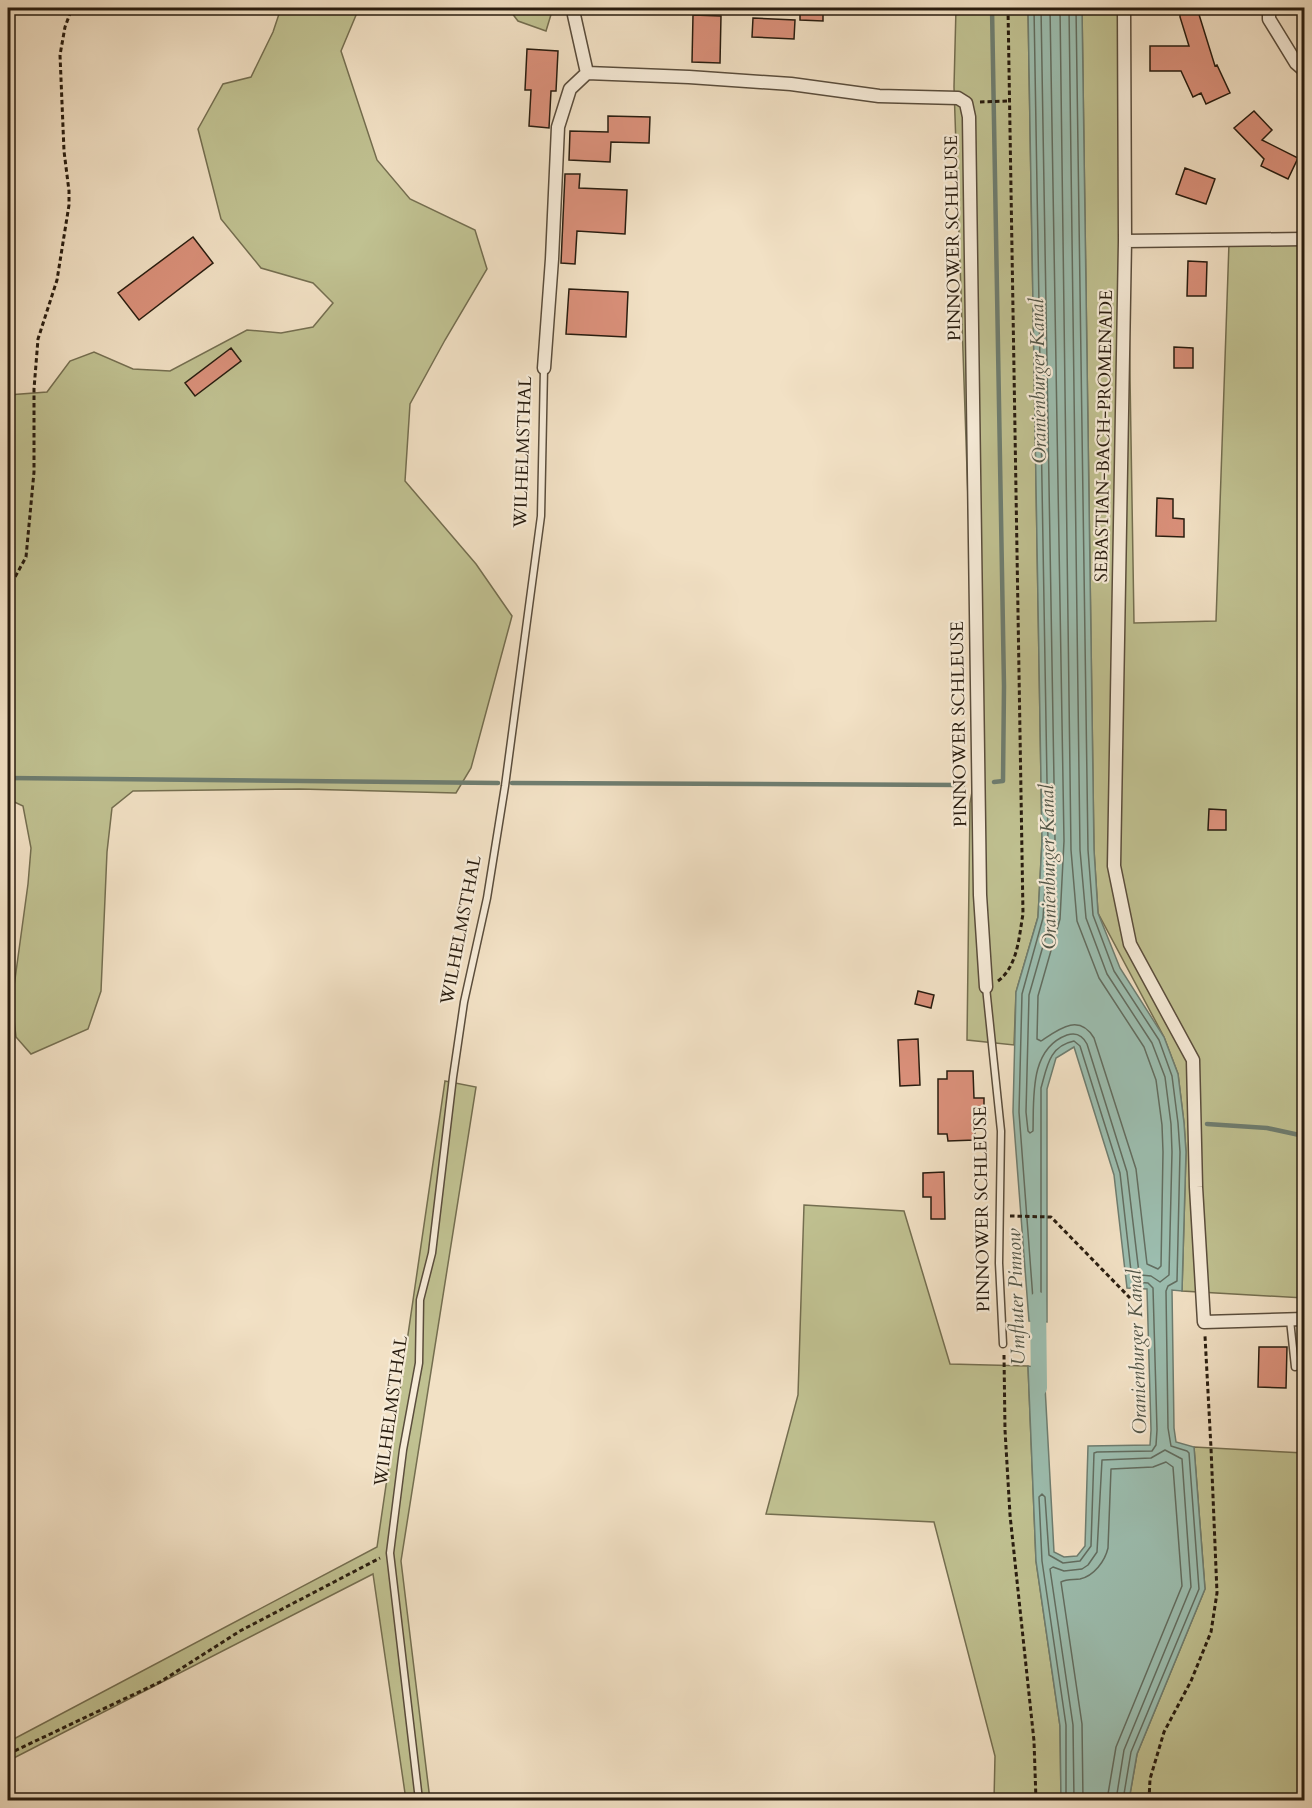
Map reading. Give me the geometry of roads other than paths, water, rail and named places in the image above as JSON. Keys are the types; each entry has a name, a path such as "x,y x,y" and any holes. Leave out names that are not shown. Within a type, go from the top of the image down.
{"street":[{"path":"574,8 588,73"},
{"name":"SEBASTIAN-BACH-PROMENADE","path":"1124,8 1125,241 1114,866 1130,944 1193,1060 1196,1187 1204,1322 1290,1320"},
{"path":"1269,8 1269,19 1300,66"},
{"name":"PINNOWER SCHLEUSE","path":"588,73 791,84 879,96 958,98 966,103 969,117 980,895 986,987"},
{"name":"WILHELMSTHAL","path":"544,368 558,127 570,88 588,73"},
{"path":"1125,241 1305,239"},
{"path":"1290,1320 1305,1319"}],"lane":[{"name":"WILHELMSTHAL","path":"419,1800 390,1553 403,1450 419,1363 420,1300 432,1253 464,1002 488,898 539,528 544,368"},
{"name":"PINNOWER SCHLEUSE","path":"986,987 1001,1131 999,1263 1003,1344"},
{"path":"1290,1320 1295,1367"}],"water":[{"name":"Oranienburger Kanal","path":"1028,8 1082,8 1094,850 1098,913 1120,968 1164,1037 1178,1074 1186,1152 1182,1291 1172,1290 1174,1428 1176,1442 1194,1447 1205,1589 1137,1754 1129,1800 1061,1800 1060,1726 1036,1561 1028,1366 1044,1368 1054,1552 1064,1557 1077,1556 1085,1546 1088,1446 1150,1445 1151,1430 1147,1289 1127,1288 1114,1175 1074,1047 1056,1058 1047,1089 1047,1322 1029,1321 1013,1112 1016,992 1038,917 1042,841"}],"waterway":[{"path":"992,8 1004,686 1003,781 994,782"},
{"path":"8,778 498,783"},
{"path":"512,783 963,785"},
{"path":"1207,1124 1267,1128 1304,1136"},
{"name":"Umfluter Pinnow","path":"1038,1300 1039,1388"}]}
